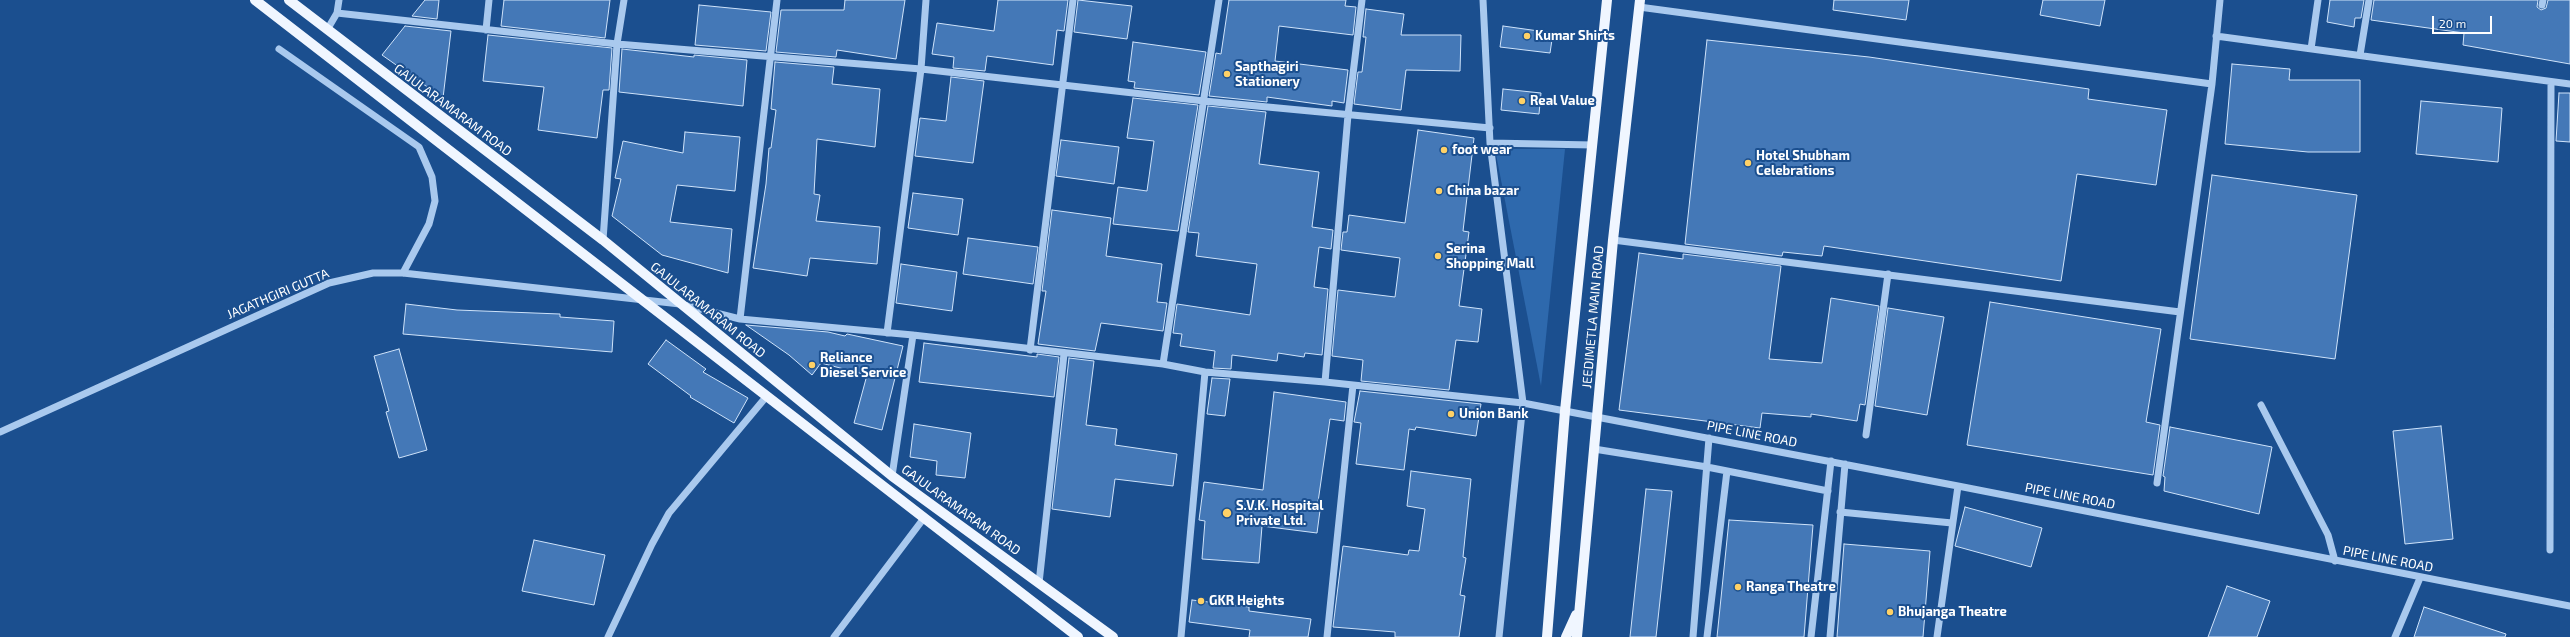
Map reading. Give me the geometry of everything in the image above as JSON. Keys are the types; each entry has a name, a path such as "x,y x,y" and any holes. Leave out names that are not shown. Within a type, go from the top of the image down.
{"main road":[{"name":"GAJULARAMARAM ROAD","path":"255,0 645,300 766,397 1078,637"},
{"name":"GAJULARAMARAM ROAD","path":"288,0 603,240 892,476 1113,637"},
{"name":"JEEDIMETLA MAIN ROAD","path":"1547,637 1565,411 1607,0"},
{"name":"JEEDIMETLA MAIN ROAD","path":"1577,637 1613,240 1639,4"},
{"path":"1566,637 1580,608"}],"street":[{"path":"327,30 337,13 339,0"},
{"path":"486,30 489,0"},
{"path":"603,240 617,44 624,0"},
{"path":"740,320 777,0"},
{"path":"887,333 920,70 926,0"},
{"path":"1030,350 1073,0"},
{"path":"1163,364 1219,0"},
{"path":"1325,382 1348,115 1362,0"},
{"path":"1483,0 1490,143 1523,403 1499,637"},
{"path":"2157,483 2212,84 2220,0"},
{"path":"2311,48 2318,0"},
{"path":"2360,55 2369,0"},
{"path":"1639,4 2212,84"},
{"path":"337,13 617,44 920,70 1204,101 1490,128"},
{"path":"2216,36 2570,84"},
{"path":"279,49 419,147 432,177 435,201 429,224 403,273"},
{"path":"2550,550 2551,82"},
{"path":"1490,143 1593,145"},
{"path":"1613,240 2180,312"},
{"name":"JAGATHGIRI GUTTA","path":"0,432 329,284 373,273 403,273 680,304 740,320 913,335 1064,354 1163,364"},
{"path":"1866,435 1888,274"},
{"path":"892,476 913,335"},
{"path":"1039,583 1064,354"},
{"name":"PIPE LINE ROAD","path":"1163,364 1205,372 1325,382 1523,403 1831,461 2420,578 2570,606"},
{"path":"1180,637 1205,372"},
{"path":"1327,637 1353,385"},
{"path":"608,637 652,544 669,513 766,397"},
{"path":"2261,405 2328,535 2335,561"},
{"path":"1693,637 1709,438"},
{"path":"1594,449 1707,467 1828,491"},
{"path":"1811,637 1831,461"},
{"path":"1830,637 1845,464"},
{"path":"1707,637 1727,471"},
{"path":"1937,637 1958,486"},
{"path":"1840,512 1952,523"},
{"path":"834,637 924,518"},
{"path":"2395,637 2420,578"}],"shaded area":[{"path":"1495,149 1565,149 1541,386"}],"building":[{"path":"425,0 439,0 437,19 412,16"},
{"path":"504,0 610,0 605,38 501,26"},
{"path":"845,0 905,0 896,59 837,50 836,57 776,52 781,10 844,10"},
{"path":"998,0 1068,0 1064,31 1057,30 1053,65 987,56 985,71 953,68 954,57 932,54 937,23 994,31"},
{"path":"1078,0 1132,6 1127,39 1074,32"},
{"path":"1229,0 1346,0 1345,6 1356,7 1353,35 1279,26 1275,61 1348,70 1344,103 1332,101 1332,106 1267,97 1267,102 1209,96 1216,53 1221,54"},
{"path":"1834,0 1909,0 1906,20 1833,10"},
{"path":"2043,0 2105,0 2100,26 2040,15"},
{"path":"2330,0 2364,0 2361,18 2355,18 2354,27 2327,22"},
{"path":"2374,0 2538,0 2537,7 2541,10 2546,8 2548,0 2570,0 2570,64 2463,45 2464,33 2371,20"},
{"path":"699,5 771,12 766,51 695,45"},
{"path":"1366,9 1404,14 1401,35 1461,35 1460,71 1406,70 1401,110 1354,104 1358,72 1362,72 1366,37 1363,37"},
{"path":"405,26 451,31 443,98 382,55"},
{"path":"1503,26 1553,33 1550,53 1500,47"},
{"path":"488,35 612,48 609,90 603,90 597,138 538,130 544,87 483,81"},
{"path":"1707,40 1869,57 2089,89 2088,99 2167,110 2156,185 2077,174 2061,281 1824,246 1822,256 1783,252 1782,256 1685,244"},
{"path":"1133,42 1206,52 1199,95 1134,88 1135,82 1128,81"},
{"path":"622,49 694,57 694,55 747,60 743,106 619,92"},
{"path":"775,62 834,67 832,84 880,89 875,147 817,139 814,194 820,195 816,221 880,227 877,264 810,258 807,276 753,268 766,184 769,148 771,148 776,110 771,109"},
{"path":"2232,64 2290,69 2289,80 2360,80 2360,152 2308,152 2225,144"},
{"path":"951,77 984,81 973,163 915,156 920,118 946,121"},
{"path":"1503,89 1541,93 1539,114 1501,110"},
{"path":"2559,93 2570,93 2570,142 2556,141"},
{"path":"1133,98 1198,105 1178,231 1113,224 1118,187 1147,191 1154,141 1127,138"},
{"path":"2421,101 2502,108 2498,162 2416,154"},
{"path":"1208,106 1266,112 1259,164 1319,172 1312,227 1333,230 1331,249 1319,247 1314,287 1328,289 1322,355 1305,353 1304,357 1278,353 1277,361 1232,355 1231,369 1213,368 1215,351 1180,346 1182,334 1173,333 1177,304 1250,315 1257,264 1196,256 1199,233 1188,232"},
{"path":"1418,130 1474,138 1463,231 1469,232 1459,306 1482,309 1478,342 1456,340 1449,390 1361,381 1363,360 1332,356 1338,290 1395,297 1400,258 1341,250 1343,232 1347,232 1349,215 1405,223"},
{"path":"685,132 740,137 735,191 677,185 670,222 732,229 728,273 662,255 612,216 621,179 615,178 623,141 683,153"},
{"path":"1061,140 1119,147 1114,184 1056,176"},
{"path":"2212,175 2357,195 2335,359 2190,339"},
{"path":"913,193 963,199 958,235 908,228"},
{"path":"1052,210 1111,218 1106,256 1162,264 1157,302 1167,303 1163,331 1101,323 1095,351 1038,344 1046,291 1042,291"},
{"path":"968,238 1038,247 1033,284 963,274"},
{"path":"1639,253 1683,259 1683,254 1781,266 1769,359 1822,363 1831,298 1879,306 1865,405 1860,404 1857,421 1811,414 1811,417 1762,413 1760,428 1619,410"},
{"path":"901,264 957,272 952,311 896,303"},
{"path":"1990,302 2161,329 2146,422 2160,425 2153,475 1967,445"},
{"path":"406,304 457,310 560,314 560,317 614,321 612,352 403,334"},
{"path":"1888,308 1944,317 1927,415 1875,406"},
{"path":"746,325 828,332 845,336 847,334 903,346 882,430 854,423 867,375 821,363 812,375 789,355"},
{"path":"666,340 706,369 703,372 748,398 734,423 690,397 691,396 648,364"},
{"path":"924,343 1037,357 1037,354 1059,357 1054,397 919,382"},
{"path":"399,349 427,450 399,458 386,412 389,411 374,356"},
{"path":"1069,358 1094,361 1086,425 1117,429 1115,445 1177,454 1173,486 1115,479 1110,517 1052,509"},
{"path":"1212,378 1230,379 1225,416 1207,414"},
{"path":"1360,391 1481,404 1476,436 1416,427 1415,430 1409,429 1404,470 1356,464 1361,423 1354,422"},
{"path":"1274,392 1346,402 1344,421 1330,419 1318,502 1321,503 1317,533 1262,526 1259,563 1202,559 1205,521 1199,520 1204,482 1263,490"},
{"path":"914,424 971,433 965,478 936,475 937,461 910,457"},
{"path":"2441,426 2453,539 2405,544 2393,431"},
{"path":"2170,427 2272,447 2259,514 2164,491 2165,477 2163,476"},
{"path":"1411,471 1471,479 1463,557 1466,558 1460,595 1465,596 1459,637 1395,637 1395,632 1333,627 1343,546 1408,555 1409,550 1419,551 1425,509 1407,506"},
{"path":"1646,489 1672,491 1656,637 1630,637"},
{"path":"1965,507 2042,528 2031,567 1955,546"},
{"path":"1729,520 1813,525 1804,637 1717,637"},
{"path":"534,540 605,555 594,605 522,591"},
{"path":"1844,544 1930,551 1923,637 1837,637"},
{"path":"2227,586 2270,601 2257,637 2208,637"},
{"path":"1192,600 1249,607 1249,611 1311,619 1308,637 1249,637 1250,630 1189,622"},
{"path":"2424,607 2506,634 2505,637 2414,637"}],"place":[{"name":"Kumar Shirts","path":"1527,36"},
{"name":"Sapthagiri Stationery","path":"1227,74"},
{"name":"Real Value","path":"1522,101"},
{"name":"foot wear","path":"1444,150"},
{"name":"Hotel Shubham Celebrations","path":"1748,163"},
{"name":"China bazar","path":"1439,191"},
{"name":"Serina Shopping Mall","path":"1438,256"},
{"name":"Reliance Diesel Service","path":"812,365"},
{"name":"Union Bank","path":"1451,414"},
{"name":"S.V.K. Hospital Private Ltd.","path":"1227,513"},
{"name":"Ranga Theatre","path":"1738,587"},
{"name":"GKR Heights","path":"1201,601"},
{"name":"Bhujanga Theatre","path":"1890,612"}]}
